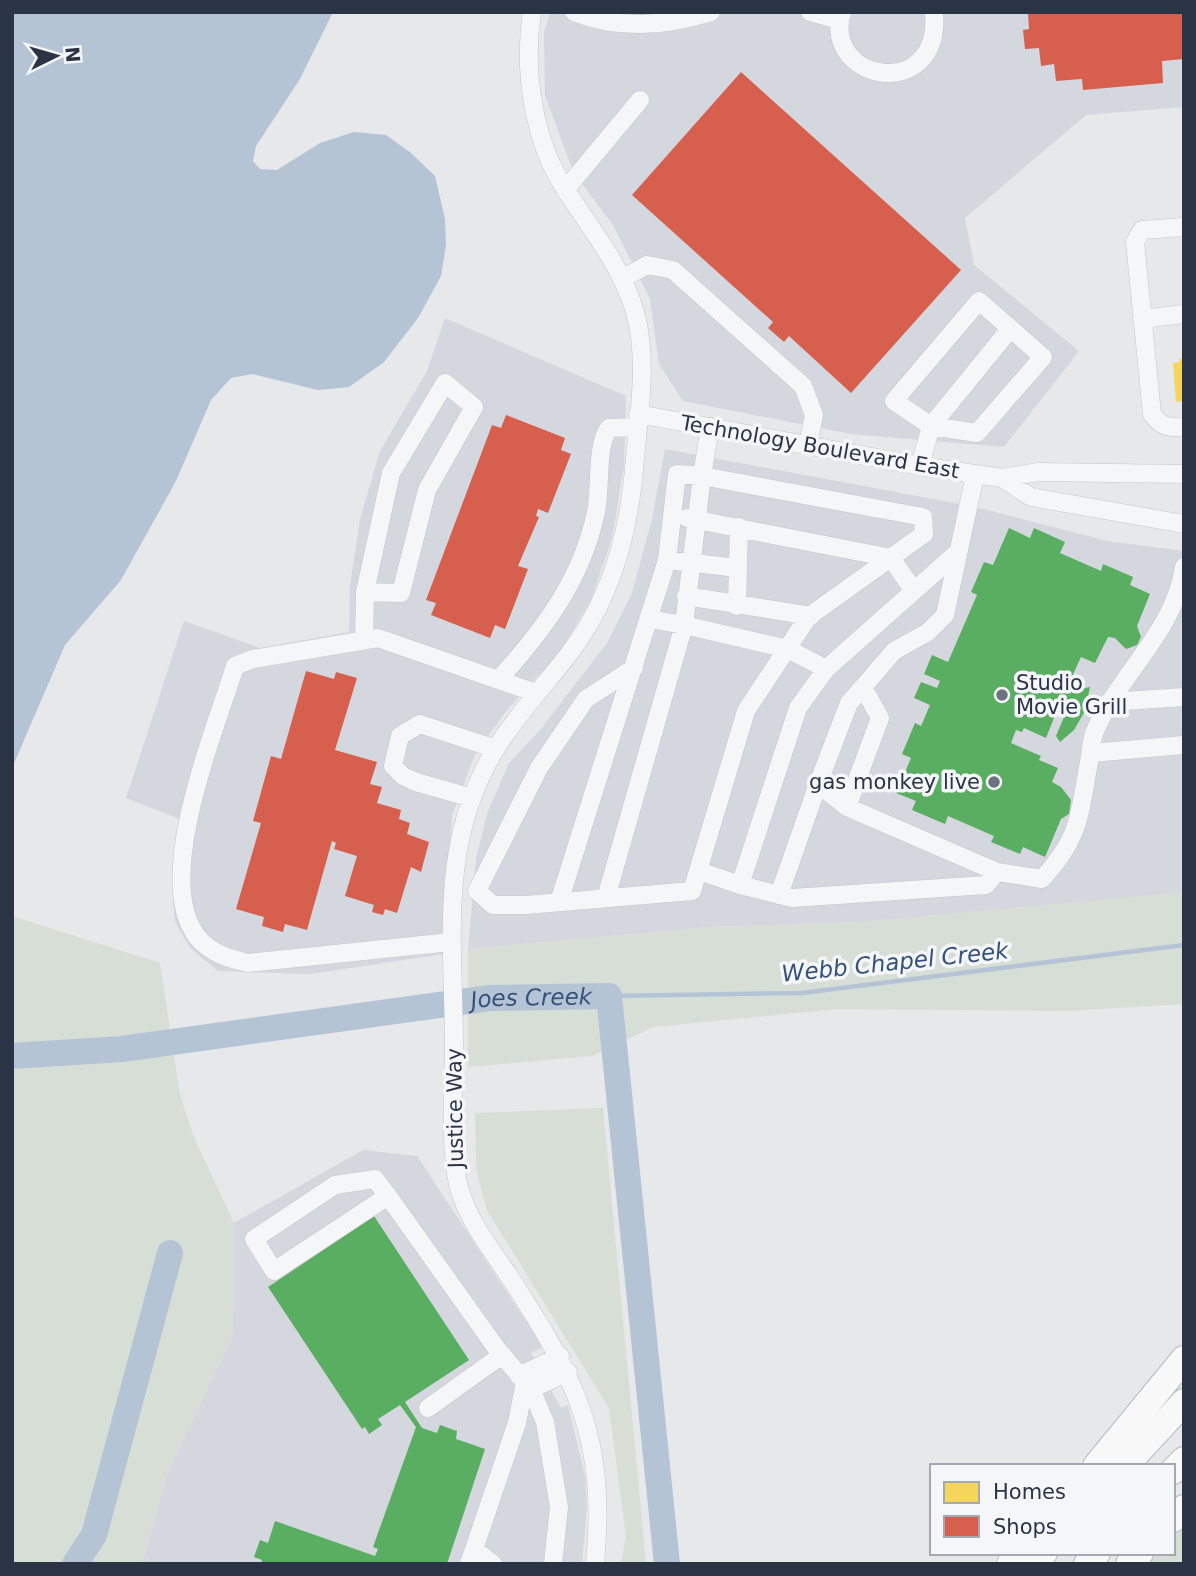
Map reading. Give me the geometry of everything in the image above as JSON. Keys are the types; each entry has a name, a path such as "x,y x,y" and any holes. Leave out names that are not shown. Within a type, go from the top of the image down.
{"highway":[{"path":"1098,1464 1184,1359"},
{"path":"1127,1464 1184,1402"}],"street":[{"name":"Justice Way","path":"532,12 528,52 532,94 540,130 565,190 608,251 622,279 635,314 642,360 630,510 608,587 590,623 496,749 472,798 453,870 456,1174 472,1220 564,1364 589,1436 596,1475 599,1511 595,1564"},
{"path":"574,12 627,26 658,24 710,12"},
{"path":"810,12 841,16 842,39 850,56 865,69 892,73 918,64 930,49 936,31 934,12"},
{"path":"565,190 640,100"},
{"path":"1184,227 1142,230 1135,242 1152,414 1157,423 1169,428 1184,427"},
{"path":"622,279 647,265 665,266 743,333 807,393 814,415 808,445"},
{"path":"979,301 1043,357 977,433 931,426 894,401 979,301"},
{"path":"1142,319 1184,314"},
{"path":"920,466 931,426 1010,329"},
{"path":"365,592 401,593 426,490 474,407 446,383 391,473 365,592 365,639"},
{"path":"498,680 536,639 566,596 587,546 601,477 602,436 609,428 638,420"},
{"name":"Technology Boulevard East","path":"638,420 710,427 920,466 1002,478 1038,472 1184,474"},
{"path":"606,898 684,625 710,427"},
{"path":"559,902 634,668 667,560 677,474 702,476 923,517 924,534 811,616 746,711 692,891 559,902 493,905 477,891 539,768 586,699 634,668"},
{"path":"779,895 849,703 894,651 928,632 945,615 975,475"},
{"name":"Technology Boulevard East","path":"1002,478 1031,497 1184,524"},
{"path":"673,518 698,518 891,558 914,591"},
{"path":"737,606 739,527"},
{"path":"587,546 619,553"},
{"path":"740,885 798,708 826,669 959,551"},
{"path":"667,560 738,568"},
{"path":"818,785 847,807 997,872 1042,879 1066,854 1077,826 1093,734 1110,702 1149,649 1177,594 1184,567"},
{"path":"687,596 811,616"},
{"path":"649,619 788,649 826,669"},
{"path":"452,951 248,963 226,958 207,947 192,930 183,908 186,821 235,666 253,659 365,639 388,640 536,693"},
{"path":"847,807 880,718 863,687"},
{"path":"1110,702 1184,697"},
{"path":"472,798 403,776 393,766 400,736 420,724 496,749"},
{"path":"1091,754 1184,745"},
{"path":"699,871 792,898 986,885 997,872"},
{"path":"388,1196 274,1271 254,1239 335,1185 375,1179 388,1196 502,1355 525,1382 545,1422 559,1507 554,1564"},
{"path":"428,1408 502,1355"},
{"path":"525,1382 564,1364"},
{"path":"493,1564 471,1557 517,1423 525,1382"}],"shaded area":[{"path":"550,12 1184,12 1184,107 1086,115 965,218 974,265 1079,351 1004,447 851,434 683,401 659,364 650,299 613,225 574,173 545,96 544,32"},
{"path":"445,318 626,396 624,466 612,538 591,600 560,652 507,710 475,754 452,816 444,954 310,974 218,971 190,948 175,922 173,902 179,819 126,798 184,621 260,648 349,632 350,585 360,519 380,451 427,371"},
{"path":"665,449 976,507 1107,541 1184,551 1184,894 859,922 710,927 468,949 476,859 487,814 509,763 540,730 607,643 632,593 652,519"},
{"path":"1184,892 1184,1004 1070,1011 837,1009 653,1027 592,1056 468,1067 468,949 710,927 859,922"},
{"path":"12,916 160,963 180,1096 196,1142 234,1223 233,1336 168,1471 142,1564 12,1564"},
{"path":"603,1108 646,1564 621,1564 626,1536 609,1408 487,1210 476,1169 475,1113"},
{"path":"363,1150 417,1156 543,1347 531,1353 561,1408 568,1405 585,1476 587,1507 582,1564 142,1564 168,1471 233,1336 234,1223"},
{"path":"1184,1526 1184,1564 1147,1564 1155,1555 1175,1555 1175,1534"}],"water":[{"path":"12,12 333,12 300,79 256,146 253,161 260,169 277,170 320,143 354,132 386,135 411,153 435,176 445,219 446,245 441,276 418,318 384,362 349,387 318,390 252,374 231,378 211,400 176,481 121,580 65,645 12,768"}],"building: Homes":[{"path":"1179,359 1184,359 1184,401 1176,402 1173,363 1180,362"}],"building: Shops":[{"path":"1028,12 1184,12 1184,59 1162,61 1163,83 1083,90 1082,79 1056,81 1054,64 1041,66 1039,48 1025,49 1023,30 1029,29"},
{"path":"741,72 961,270 851,393 789,336 784,342 768,328 773,322 632,195"},
{"path":"506,415 565,438 561,450 571,454 548,513 538,509 536,516 539,517 518,566 528,569 505,629 495,625 490,638 431,615 436,603 426,600 492,425 501,428"},
{"path":"306,671 334,679 336,672 357,678 335,750 377,762 370,784 382,787 377,803 401,810 399,819 410,823 407,834 429,842 421,872 411,867 397,913 385,909 383,915 372,912 374,905 345,896 357,856 334,849 336,843 332,841 307,930 285,924 283,932 262,926 264,917 236,909 261,823 253,821 271,756 281,759"}],"building: Public":[{"name":"Studio Movie Grill","path":"1009,528 1030,538 1034,528 1065,542 1060,553 1101,571 1103,564 1133,577 1130,585 1150,594 1137,626 1141,637 1137,645 1126,649 1115,638 1108,637 1095,663 1081,657 1065,692 1090,687 1085,711 1074,730 1060,742 1056,736 1064,717 1056,713 1046,738 1024,728 1022,732 1016,730 1011,743 1041,756 1039,760 1058,768 1052,782 1061,787 1071,800 1069,814 1061,819 1045,857 1023,847 1020,854 991,842 994,836 948,816 945,824 912,810 916,801 896,793 911,758 902,754 915,723 921,726 930,705 914,698 921,682 937,688 940,681 924,674 932,655 948,662 977,595 971,592 984,562 993,565"},
{"path":"374,1216 469,1360 405,1402 422,1428 437,1433 440,1425 457,1431 456,1439 485,1449 447,1564 261,1564 262,1560 254,1557 260,1540 268,1543 275,1521 375,1556 378,1549 373,1547 416,1427 400,1405 378,1419 382,1425 369,1434 365,1427 362,1429 268,1287"}],"waterway":[{"name":"Webb Chapel Creek","path":"609,996 802,993 1184,945"},
{"name":"Joes Creek","path":"12,1056 122,1049 490,998 609,996 667,1564"},
{"path":"75,1564 94,1535 170,1253"}],"place":[{"name":"Studio Movie Grill","path":"1002,695"},
{"name":"gas monkey live","path":"994,782"}]}
